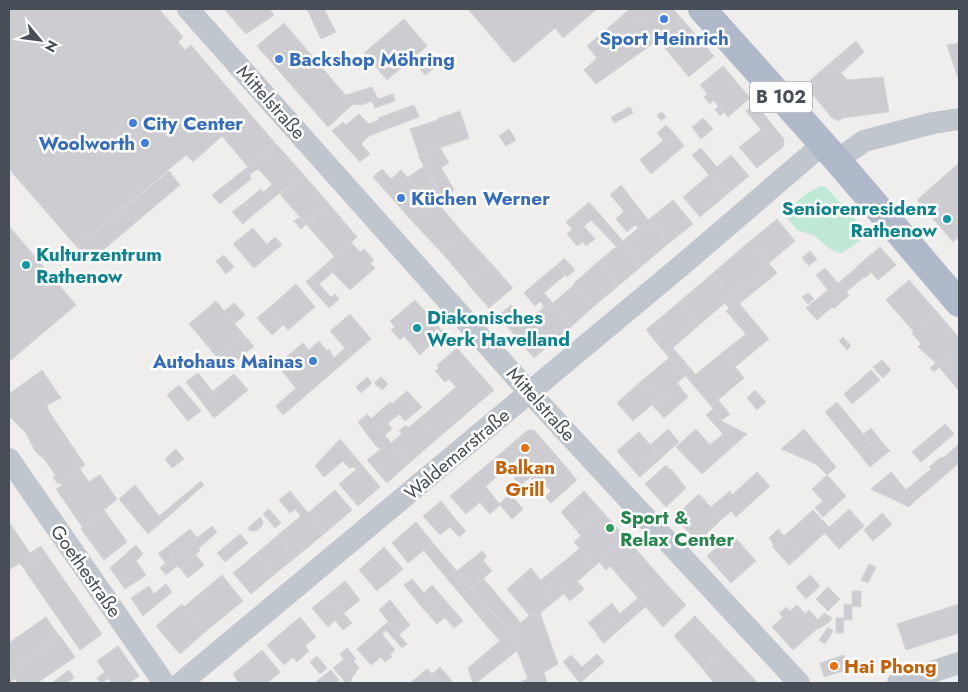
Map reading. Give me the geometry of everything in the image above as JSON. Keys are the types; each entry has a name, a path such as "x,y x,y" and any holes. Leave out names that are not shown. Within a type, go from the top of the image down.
{"main road":[{"name":"B 102","path":"702,9 830,152 959,302"}],"street":[{"name":"Mittelstraße","path":"188,9 530,393 799,683"},
{"name":"Waldemarstraße","path":"181,683 750,208 830,152 864,140 933,123 959,119"},
{"name":"Goethestraße","path":"9,459 164,683"},
{"path":"898,683 959,663"}],"green space":[{"path":"820,186 826,187 869,235 842,253 827,247 815,236 797,230 783,213 806,194"}],"building":[{"name":"City Center","path":"9,9 159,9 183,37 178,42 184,49 191,45 276,144 248,167 222,136 193,162 186,155 77,247 9,169"},
{"path":"224,9 269,9 274,15 246,34"},
{"path":"307,9 324,9 336,32 321,39"},
{"path":"468,9 597,9 563,38 555,28 514,63"},
{"path":"630,9 658,40 596,84 584,70 597,58 587,46"},
{"path":"630,9 673,9 682,19 658,40"},
{"path":"404,19 427,46 387,80 364,53"},
{"path":"682,19 714,56 689,77 658,40"},
{"path":"284,23 353,104 328,127 257,46"},
{"path":"856,41 864,52 840,74 830,63"},
{"path":"959,43 959,78 958,78 947,45"},
{"path":"428,52 438,65 425,75 415,62"},
{"path":"830,63 848,80 883,77 889,112 842,118 839,121 832,118 805,85"},
{"path":"723,66 750,98 728,117 700,85"},
{"path":"372,87 378,99 361,105 353,104 346,95"},
{"path":"708,93 714,100 710,104 704,97"},
{"path":"393,94 395,101 375,108 372,101"},
{"path":"755,103 784,139 783,147 757,168 739,147 761,130 746,111"},
{"path":"414,105 419,117 384,130 378,118"},
{"path":"719,106 724,112 720,116 715,109"},
{"path":"630,107 633,113 614,123 611,117"},
{"path":"460,111 469,138 419,155 410,129"},
{"path":"662,112 666,117 661,121 657,115"},
{"path":"359,114 369,124 379,120 384,130 369,136 361,144 370,154 360,162 332,131 343,122 346,125"},
{"path":"703,118 713,129 701,139 692,127"},
{"path":"666,125 673,132 663,140 657,133"},
{"path":"509,129 516,140 506,146 499,136"},
{"path":"673,132 684,146 651,174 640,160"},
{"path":"276,144 303,174 270,201 264,192 272,184 258,169 250,174 251,179 244,170"},
{"path":"440,148 449,163 441,167 454,190 443,198 418,156"},
{"path":"701,148 717,167 731,155 749,176 726,195 692,155"},
{"name":"Seniorenresidenz Rathenow","path":"959,163 959,240 957,238 953,242 917,200"},
{"path":"424,166 433,182 422,189 418,189 408,177"},
{"path":"382,169 391,179 382,187 373,177"},
{"path":"244,170 251,179 220,204 212,195"},
{"path":"401,170 418,189 409,198 421,213 410,219 382,187"},
{"path":"169,171 180,185 89,262 77,247"},
{"path":"303,174 329,204 306,224 280,194"},
{"path":"709,175 726,195 700,217 683,197"},
{"path":"433,182 443,198 421,213 409,198 418,189 422,189"},
{"path":"621,185 648,220 638,228 635,225 627,232 616,219 624,211 610,195"},
{"path":"261,189 270,201 254,214 244,203"},
{"path":"673,200 693,224 668,244 648,220"},
{"path":"437,202 463,233 441,252 410,219"},
{"path":"589,202 623,241 616,246 591,220 584,226 574,215"},
{"path":"244,203 254,214 243,224 232,212"},
{"path":"329,204 357,237 335,257 306,224"},
{"path":"574,215 595,239 586,246 566,222"},
{"path":"300,217 306,224 301,229 294,221"},
{"path":"777,219 795,241 769,263 750,241"},
{"path":"648,220 668,244 643,265 623,241"},
{"name":"Kulturzentrum Rathenow","path":"9,226 76,305 11,360 9,357"},
{"path":"253,228 273,252 254,268 233,244"},
{"path":"572,229 583,242 577,246 567,234"},
{"path":"463,233 490,262 467,282 441,252"},
{"path":"275,237 282,245 273,252 267,244"},
{"path":"623,241 643,265 618,286 598,262"},
{"path":"750,241 770,265 733,296 713,273"},
{"path":"351,242 360,252 364,249 374,260 370,263 375,268 350,290 325,265"},
{"path":"880,247 896,265 878,280 871,272 865,278 856,267"},
{"path":"810,251 817,259 809,266 802,258"},
{"path":"224,255 234,267 226,274 216,261"},
{"path":"564,258 575,270 567,277 557,265"},
{"path":"490,262 513,288 489,308 466,282"},
{"path":"598,262 618,286 593,307 573,284"},
{"path":"325,265 332,273 319,284 331,297 335,294 339,299 329,308 306,282"},
{"path":"557,265 565,275 544,293 535,283"},
{"path":"770,265 777,273 739,304 733,296"},
{"path":"825,268 838,283 829,291 816,275"},
{"path":"856,268 864,277 846,292 849,295 840,303 829,291"},
{"path":"713,273 733,296 699,325 679,302"},
{"path":"909,280 937,312 914,332 886,300"},
{"path":"535,283 551,301 544,307 540,301 535,306 524,293"},
{"path":"296,284 315,307 288,330 269,308"},
{"path":"574,285 593,307 572,326 553,303"},
{"path":"828,290 840,303 834,309 832,307 817,320 806,308"},
{"path":"808,293 814,299 808,304 802,297"},
{"path":"733,296 769,339 735,367 723,352 746,334 726,311 729,308 725,303"},
{"name":"Diakonisches Werk Havelland","path":"415,300 443,332 420,355 404,336 400,340 391,330 395,327 390,321"},
{"path":"216,301 244,335 217,357 189,324"},
{"path":"551,301 572,326 534,358 498,316 511,305 522,317 524,315 529,320"},
{"path":"679,302 699,325 666,354 646,330"},
{"path":"234,303 245,315 235,323 224,311"},
{"path":"269,308 283,325 272,335 257,318"},
{"path":"937,312 959,338 959,350 934,372 930,368 936,363 918,347 921,344 912,333"},
{"name":"Autohaus Mainas","path":"350,314 371,339 283,415 276,406 296,388 277,365 303,343 309,350 319,341 327,351 329,349 334,358 345,348 330,331"},
{"path":"244,335 254,346 227,369 217,357"},
{"path":"843,337 851,346 847,350 839,341"},
{"path":"457,348 494,390 437,439 419,419 456,387 449,379 445,382 435,371 439,368 437,365"},
{"path":"673,348 696,375 689,380 666,354"},
{"path":"959,350 959,391 939,367"},
{"path":"723,352 744,378 711,406 689,380"},
{"path":"669,358 685,376 662,396 638,384"},
{"path":"882,360 891,370 883,378 873,367"},
{"path":"42,370 61,398 47,405 48,410 85,465 58,484 53,477 56,476 45,460 35,451 26,433 9,416 9,394"},
{"path":"871,370 880,380 852,404 844,394"},
{"path":"198,373 213,392 201,401 186,382"},
{"path":"234,374 248,390 214,418 201,401"},
{"path":"367,377 372,383 361,393 356,387"},
{"path":"381,377 388,384 382,390 374,383"},
{"path":"677,383 688,397 664,418 652,405"},
{"path":"638,384 662,396 633,421 617,403"},
{"path":"179,385 201,411 188,421 167,395"},
{"path":"755,390 766,402 757,410 747,398"},
{"path":"407,391 422,407 415,413 401,396"},
{"path":"401,396 415,413 405,421 399,414 388,423 392,429 385,435 371,419 390,402 392,404"},
{"path":"718,400 730,414 722,420 711,406"},
{"path":"837,402 882,457 870,467 825,412"},
{"path":"713,409 721,421 747,434 702,474 676,447 696,429 710,445 723,434 706,415"},
{"path":"367,414 391,443 381,449 376,446 358,422"},
{"path":"419,419 437,439 408,464 391,443 402,434 399,431 406,425 408,428"},
{"path":"945,424 954,434 921,462 912,452"},
{"path":"871,428 885,446 878,452 864,434"},
{"path":"668,429 679,442 640,477 636,473 658,454 650,445"},
{"path":"804,429 836,467 827,475 816,464 781,449"},
{"path":"528,430 534,430 549,447 526,467 518,458 485,487 475,475"},
{"path":"639,432 658,454 636,473 617,451"},
{"path":"340,439 362,465 356,470 355,467 349,468 343,461 324,477 315,466"},
{"path":"391,443 408,464 387,483 367,460"},
{"path":"959,444 959,463 915,501 906,490 931,469 929,467"},
{"path":"885,446 890,451 882,457 878,452"},
{"path":"549,447 577,480 551,503 545,497 551,491 545,485 541,489 530,477 520,486 514,478"},
{"path":"176,449 184,459 172,468 165,459"},
{"path":"362,465 380,487 358,506 339,484"},
{"path":"666,465 686,488 666,507 645,484"},
{"path":"80,469 89,482 100,475 117,499 83,528 56,489 62,485 60,482"},
{"path":"757,472 770,486 736,517 731,511 722,519 711,507 730,491 732,495"},
{"path":"891,472 915,501 909,507 871,489"},
{"path":"475,475 491,493 466,514 450,496"},
{"path":"827,475 846,496 823,517 815,508 823,501 812,489"},
{"path":"201,481 204,485 163,521 159,516"},
{"path":"135,485 163,521 148,534 119,499"},
{"path":"335,490 352,510 325,533 308,513"},
{"path":"290,491 325,533 296,557 278,535 301,516 295,509 290,513 279,500"},
{"path":"584,491 601,510 577,531 561,512"},
{"path":"491,493 500,505 490,514 480,503"},
{"path":"510,494 523,509 512,519 499,504"},
{"path":"699,494 722,519 698,542 674,517"},
{"path":"441,501 457,521 440,535 423,516"},
{"path":"269,509 281,523 275,528 263,514"},
{"path":"849,509 864,526 839,549 824,532"},
{"path":"104,510 127,542 104,560 81,529"},
{"path":"601,510 626,538 595,566 574,542 581,536 577,531"},
{"path":"813,510 830,528 801,555 784,536"},
{"path":"882,513 892,524 873,541 864,530"},
{"path":"260,517 263,521 262,526 256,531 250,531 248,528"},
{"path":"457,521 466,531 459,537 450,527"},
{"path":"9,522 30,553 41,546 46,554 24,569 20,563 9,570"},
{"path":"416,522 433,543 408,563 392,543"},
{"path":"212,526 217,532 198,549 192,542"},
{"path":"190,529 197,538 166,563 158,554"},
{"path":"778,529 784,536 774,545 769,538"},
{"path":"240,534 248,543 225,562 217,553"},
{"path":"732,534 756,561 731,583 707,556"},
{"path":"278,535 296,557 275,574 257,553"},
{"path":"784,536 801,555 789,565 772,546"},
{"path":"626,538 661,578 638,598 610,566 606,570 599,562"},
{"path":"192,542 200,551 179,568 172,558"},
{"path":"433,543 491,611 481,619 424,551"},
{"path":"136,545 143,554 136,561 146,575 125,589 110,568"},
{"path":"384,547 403,569 377,591 359,570"},
{"path":"579,549 595,566 556,600 541,580"},
{"path":"482,551 487,557 483,560 492,571 472,588 457,571"},
{"path":"257,553 275,574 251,594 233,573"},
{"path":"46,554 102,634 80,650 24,569"},
{"path":"196,555 204,565 188,578 180,568"},
{"path":"172,558 178,565 166,575 160,568"},
{"path":"869,564 876,567 868,583 861,580"},
{"path":"531,568 556,600 535,617 532,613 529,615 507,589"},
{"path":"222,575 243,601 205,632 184,607"},
{"path":"810,575 820,586 806,599 796,587"},
{"path":"483,578 521,623 510,632 472,588"},
{"path":"661,578 686,605 663,627 638,598"},
{"path":"412,579 429,599 421,606 404,585"},
{"path":"345,581 360,600 344,613 328,595"},
{"path":"577,581 584,589 570,601 563,593"},
{"path":"166,584 172,592 143,616 131,598 149,586 154,594"},
{"path":"432,585 463,621 454,628 424,593"},
{"path":"828,587 840,599 828,611 816,599"},
{"path":"852,591 861,591 861,607 852,606"},
{"path":"328,595 352,623 343,630 335,620 328,627 312,608"},
{"path":"638,598 645,607 604,643 596,634"},
{"path":"429,599 436,607 428,614 421,606"},
{"path":"390,600 410,625 399,635 379,610"},
{"path":"612,603 620,614 597,633 588,623"},
{"path":"182,604 205,632 180,654 156,626"},
{"path":"844,604 852,605 852,620 844,620"},
{"path":"959,604 959,633 906,650 897,624"},
{"path":"797,605 818,628 793,650 772,627"},
{"path":"436,607 445,617 437,624 428,614"},
{"path":"787,607 790,611 783,618 779,613"},
{"path":"809,610 819,621 814,625 805,614"},
{"path":"491,611 510,632 500,641 481,619"},
{"path":"532,613 535,617 540,613 558,664 544,672 547,683 523,683 522,681 528,679 510,632"},
{"path":"824,613 832,618 819,629 814,625"},
{"path":"695,616 726,649 703,669 674,636"},
{"path":"46,617 59,636 10,671 9,643"},
{"path":"300,617 316,637 305,646 309,651 297,662 293,657 284,665 267,645"},
{"path":"836,618 844,618 843,633 836,633"},
{"path":"388,622 407,644 402,648 386,630 382,634 395,650 390,654 392,657 385,662 381,657 371,665 357,649"},
{"path":"828,627 833,631 825,644 819,640"},
{"path":"510,632 518,650 476,683 473,683 468,668"},
{"path":"60,636 75,657 37,683 18,683 10,671"},
{"path":"118,646 139,676 129,683 112,683 109,678 101,683 97,678 105,672 97,661"},
{"path":"347,648 356,659 353,660 359,668 355,672 340,654"},
{"path":"726,649 758,683 714,683 703,669"},
{"path":"262,650 280,672 267,683 239,683 233,674"},
{"path":"597,654 604,662 580,683 563,662 571,655 582,667"},
{"name":"Hai Phong","path":"844,655 849,669 824,677 820,663"},
{"path":"317,656 327,668 320,674 310,662"},
{"path":"344,659 356,673 348,683 333,668"},
{"path":"440,667 452,681 440,683 432,674"},
{"path":"427,669 432,674 421,683 410,683"},
{"path":"9,670 15,679 9,683"},
{"path":"69,670 74,678 66,683 52,683"},
{"path":"331,670 339,680 335,683 327,683 322,677"},
{"path":"432,674 440,683 421,683"},
{"path":"322,677 327,683 315,683"}],"place":[{"name":"Sport Heinrich","path":"664,19"},
{"name":"Backshop Möhring","path":"279,59"},
{"name":"City Center","path":"133,123"},
{"name":"Woolworth","path":"145,143"},
{"name":"Küchen Werner","path":"401,198"},
{"name":"Seniorenresidenz Rathenow","path":"947,219"},
{"name":"Kulturzentrum Rathenow","path":"26,265"},
{"name":"Diakonisches Werk Havelland","path":"417,328"},
{"name":"Autohaus Mainas","path":"313,361"},
{"name":"Balkan Grill","path":"525,448"},
{"name":"Sport & Relax Center","path":"610,528"},
{"name":"Hai Phong","path":"834,666"}]}
